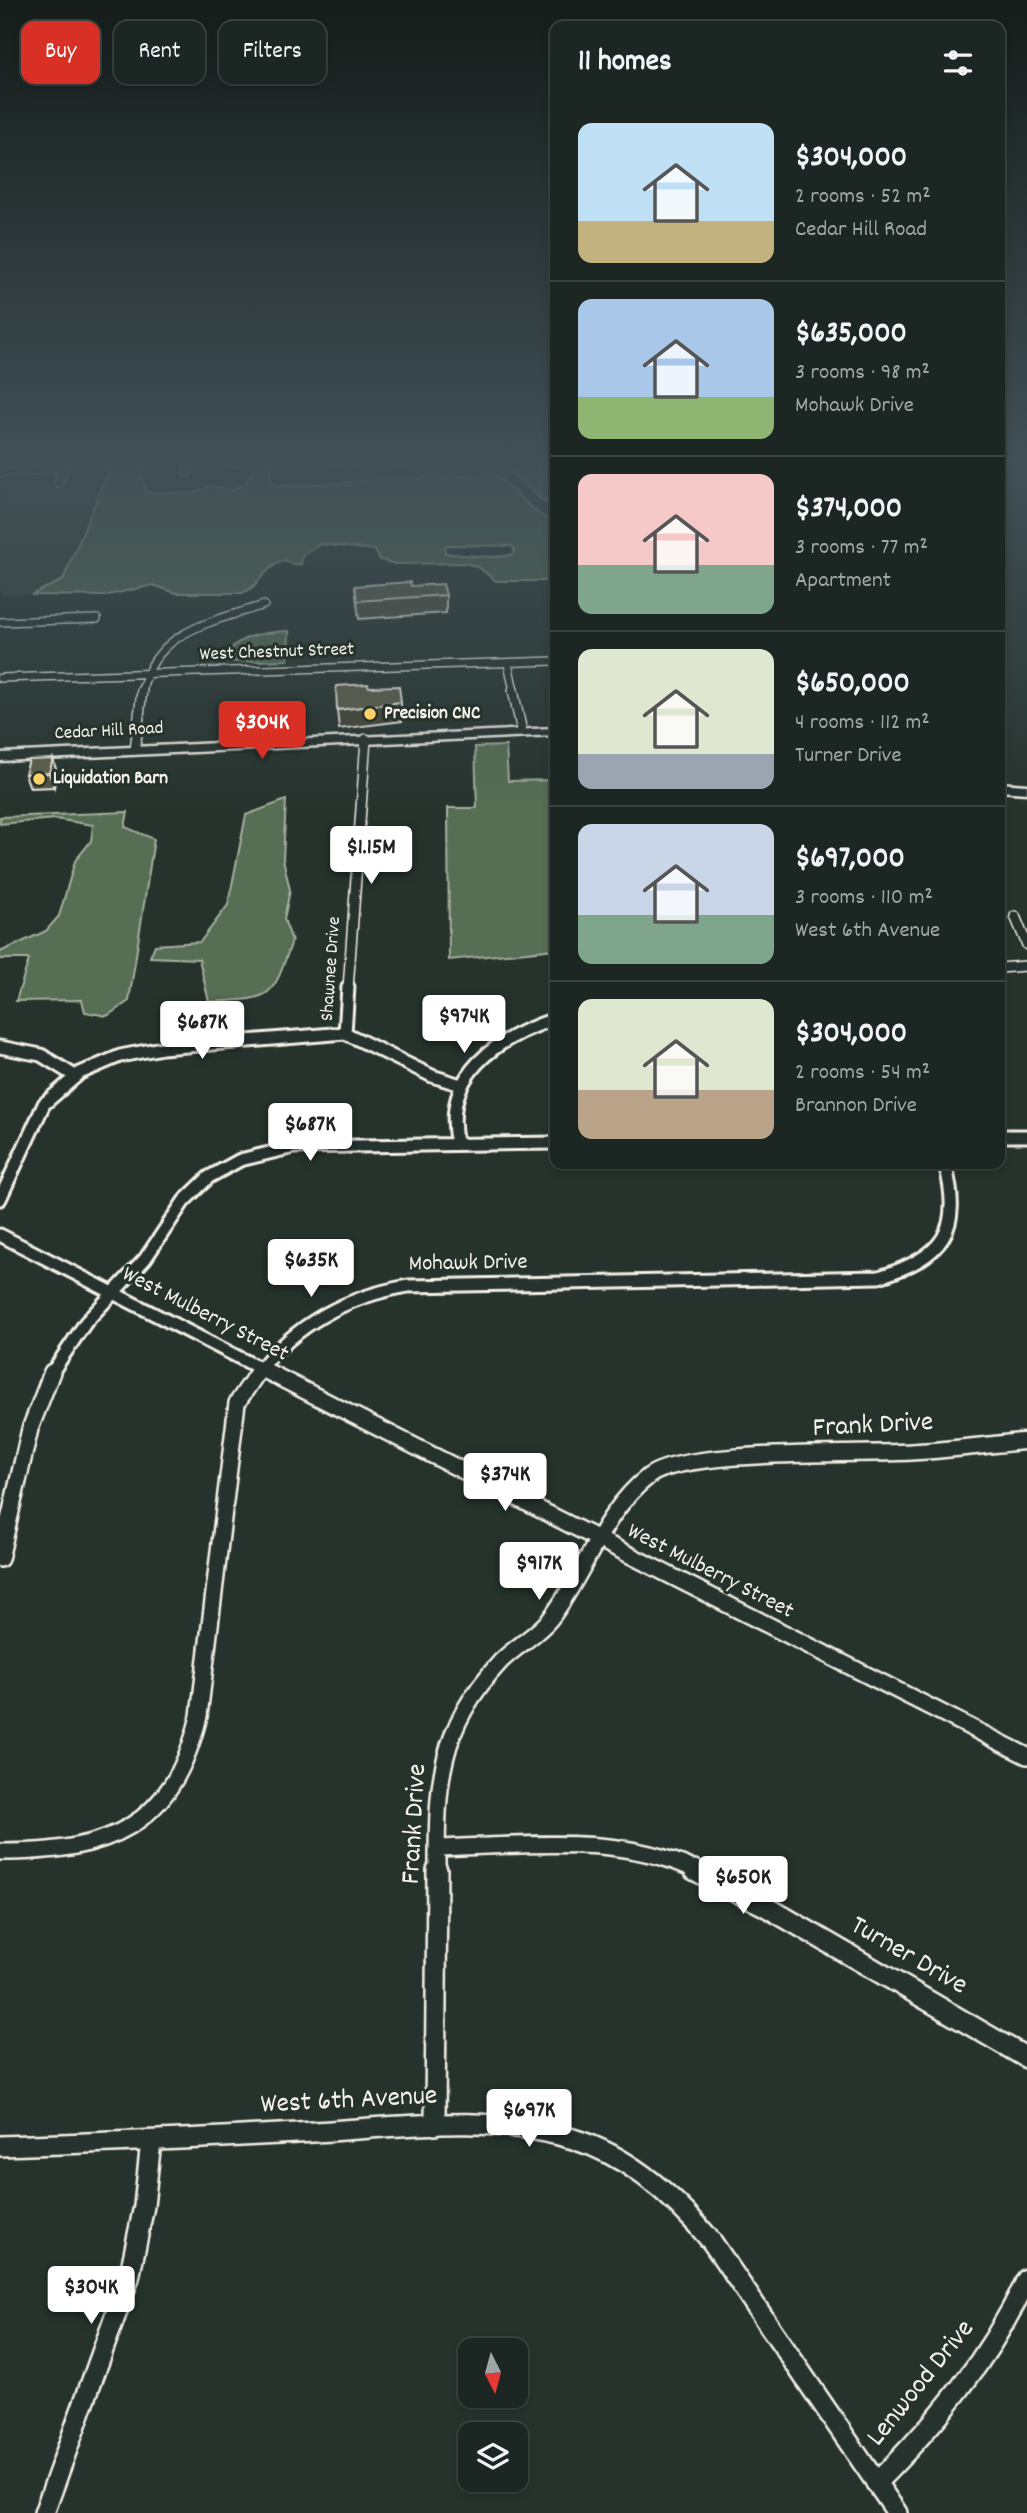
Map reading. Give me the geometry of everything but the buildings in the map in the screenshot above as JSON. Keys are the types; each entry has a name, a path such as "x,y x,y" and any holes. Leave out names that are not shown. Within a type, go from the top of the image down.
{"main road":[{"name":"Cedar Hill Road","path":"0,757 550,731"},
{"path":"1005,788 1027,789"}],"street":[{"path":"135,750 147,673 155,656 173,640 264,605"},
{"path":"0,622 97,619"},
{"name":"West Chestnut Street","path":"0,678 550,661"},
{"path":"508,663 522,732"},
{"name":"Shawnee Drive","path":"345,1033 366,739"},
{"path":"1015,916 1027,945"},
{"path":"1005,968 1027,966"},
{"path":"457,1144 450,1126 453,1105 461,1085 479,1062 511,1036 550,1021"},
{"path":"0,1199 36,1117 54,1093 75,1076 95,1065 145,1050 345,1033 432,1076 461,1085"},
{"path":"0,1047 41,1055 75,1076"},
{"path":"1005,1136 1027,1136"},
{"path":"0,1559 30,1430 49,1377 86,1322 115,1294 157,1245 184,1201 209,1177 258,1154 294,1147 550,1143"},
{"name":"Mohawk Drive","path":"0,1852 65,1850 117,1834 146,1813 184,1767 195,1743 200,1716 237,1404 262,1369 294,1333 315,1317 350,1298 388,1288 434,1284 864,1278 899,1272 931,1255 948,1231 955,1204 946,1169"},
{"name":"West Mulberry Street","path":"0,1236 1027,1756"},
{"name":"Frank Drive","path":"435,2125 437,1814 443,1762 471,1695 504,1658 549,1620 620,1502 642,1480 691,1460 911,1452 1027,1441"},
{"name":"Turner Drive","path":"438,1848 573,1844 657,1855 689,1867 765,1906 1027,2058"},
{"name":"West 6th Avenue","path":"0,2146 151,2141 435,2125 528,2128 553,2133 610,2153 662,2189 689,2213 712,2242 897,2513"},
{"path":"44,2513 129,2278 144,2206 151,2141"},
{"name":"Lenwood Drive","path":"876,2483 905,2454 983,2360 1027,2279"}],"shaded area":[{"path":"0,577 64,577 57,595 0,595"}],"green space":[{"path":"64,577 261,577 242,593 176,593 153,585 104,596 31,595"},
{"path":"491,577 550,577 550,581 496,581"},
{"path":"289,631 288,660 224,662 234,646 250,637"},
{"path":"506,746 508,781 550,780 550,950 449,960 448,808 477,808 475,747"},
{"path":"286,800 283,859 290,890 284,919 292,941 285,961 279,976 267,993 246,999 209,1002 199,959 150,957 155,945 200,942 228,905 246,815"},
{"path":"128,812 125,827 154,839 129,1001 107,1016 85,1012 82,1000 16,1001 29,959 0,959 0,952 46,931 59,916 75,861 91,841 93,825 55,819 0,824 0,817"}],"place":[{"name":"Precision CNC","path":"370,714"},
{"name":"Liquidation Barn","path":"39,779"}]}
